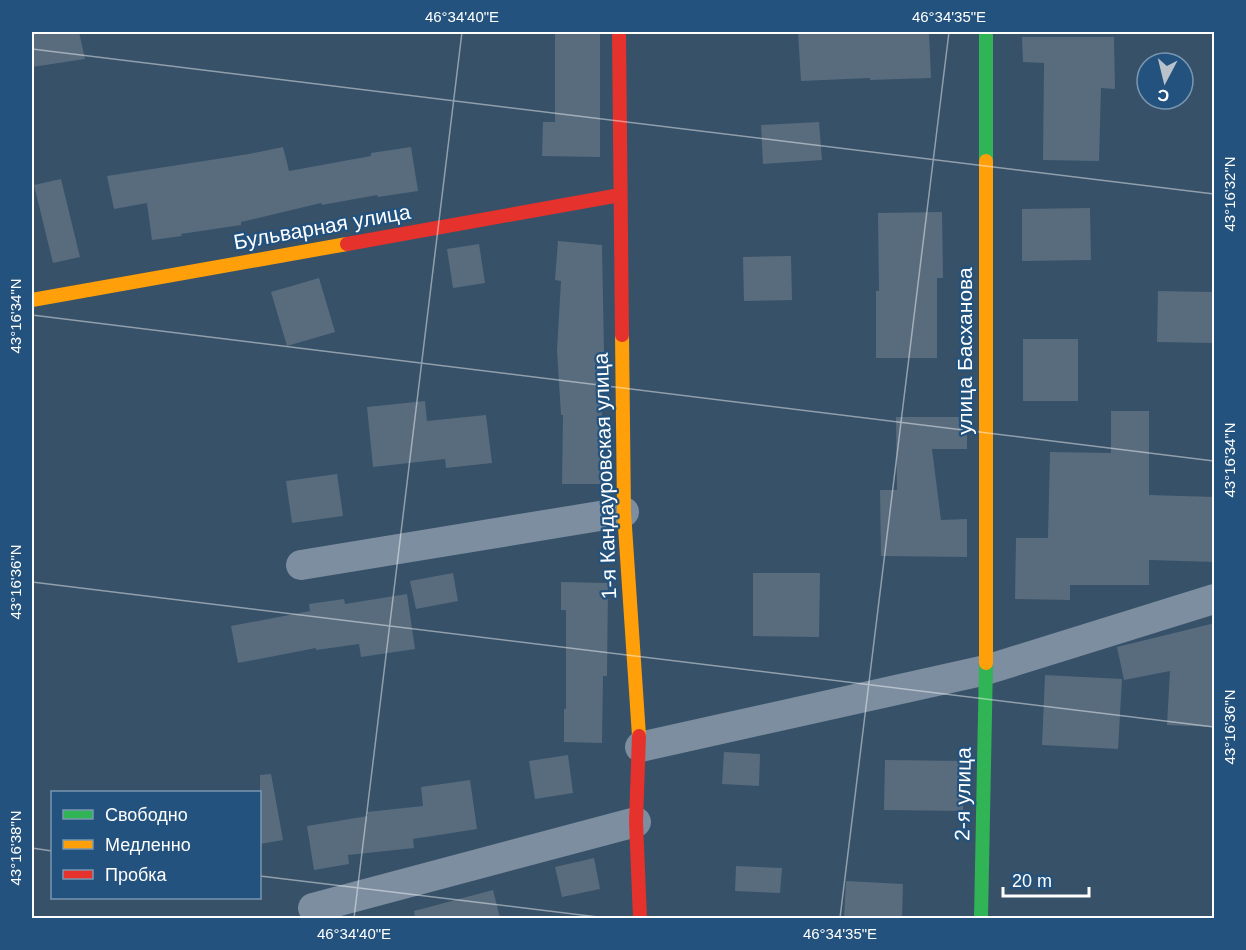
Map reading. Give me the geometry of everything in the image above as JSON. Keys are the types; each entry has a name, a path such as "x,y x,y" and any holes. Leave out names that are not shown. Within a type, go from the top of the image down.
{"street":[{"name":"1-я Кандауровская улица","path":"619,32 624,512 640,747 636,822 640,918"},
{"name":"улица Басханова","path":"986,32 986,670"},
{"name":"Бульварная улица","path":"32,300 620,195"},
{"path":"301,564 624,512"},
{"path":"640,747 986,670 1215,599"},
{"name":"2-я улица","path":"981,918 986,670"},
{"path":"313,908 636,822"}],"building":[{"path":"32,32 79,32 85,59 32,67"},
{"path":"555,32 600,32 600,157 542,156 543,122 555,122"},
{"path":"798,32 929,32 931,78 801,81"},
{"path":"1022,37 1114,37 1115,89 1101,88 1099,161 1043,160 1044,63 1023,62"},
{"path":"819,122 822,160 763,164 761,125"},
{"path":"283,147 289,171 371,156 371,153 411,147 418,191 378,197 377,195 322,205 321,203 241,222 241,225 152,240 147,203 114,209 107,176"},
{"path":"61,179 80,257 53,263 34,185"},
{"path":"1090,208 1091,260 1022,261 1022,209"},
{"path":"942,212 943,278 937,278 937,358 876,358 876,291 879,291 878,213"},
{"path":"558,241 602,245 604,352 599,352 605,484 562,484 563,415 561,415 557,350 561,281 555,280"},
{"path":"479,244 485,283 453,288 447,249"},
{"path":"791,256 792,300 744,301 743,257"},
{"path":"319,278 335,332 287,346 271,292"},
{"path":"1158,291 1215,292 1215,343 1157,342"},
{"path":"1023,339 1078,339 1078,401 1023,401"},
{"path":"425,401 427,421 486,415 492,463 446,468 445,459 373,467 367,407"},
{"path":"1111,411 1149,411 1149,495 1215,497 1215,562 1149,560 1149,585 1070,585 1070,600 1015,599 1016,538 1048,538 1050,452 1111,453"},
{"path":"896,417 967,417 967,449 932,449 941,520 967,519 967,557 881,556 880,490 897,490"},
{"path":"337,474 343,516 292,523 286,481"},
{"path":"453,573 458,601 416,609 410,581"},
{"path":"753,573 820,573 819,637 753,636"},
{"path":"561,582 608,583 607,676 603,676 602,743 564,742 566,610 561,610"},
{"path":"407,594 415,649 361,657 359,644 316,650 316,648 238,663 231,626 310,611 309,604 344,599 345,604"},
{"path":"1215,623 1215,727 1167,725 1170,671 1124,680 1117,647"},
{"path":"1045,675 1122,679 1118,749 1042,745"},
{"path":"724,752 760,754 759,786 722,784"},
{"path":"568,755 573,793 535,799 529,761"},
{"path":"885,760 964,761 963,811 884,810"},
{"path":"271,774 283,840 261,844 260,775"},
{"path":"470,780 477,829 413,839 414,848 348,855 349,864 314,870 307,826 368,816 367,812 423,806 421,787"},
{"path":"594,858 600,889 562,897 555,867"},
{"path":"736,866 782,868 780,893 735,891"},
{"path":"846,881 903,884 902,918 844,918"},
{"path":"493,890 500,918 415,918 414,911"}],"traffic: fast":[{"path":"986,32 986,161"},
{"path":"981,918 986,663"}],"traffic: slow":[{"path":"986,161 986,663"},
{"path":"32,300 347,244"},
{"path":"622,335 624,512 639,736"}],"traffic: jam":[{"path":"619,32 622,335"},
{"path":"347,244 620,195"},
{"path":"639,736 636,822 640,918"}]}
